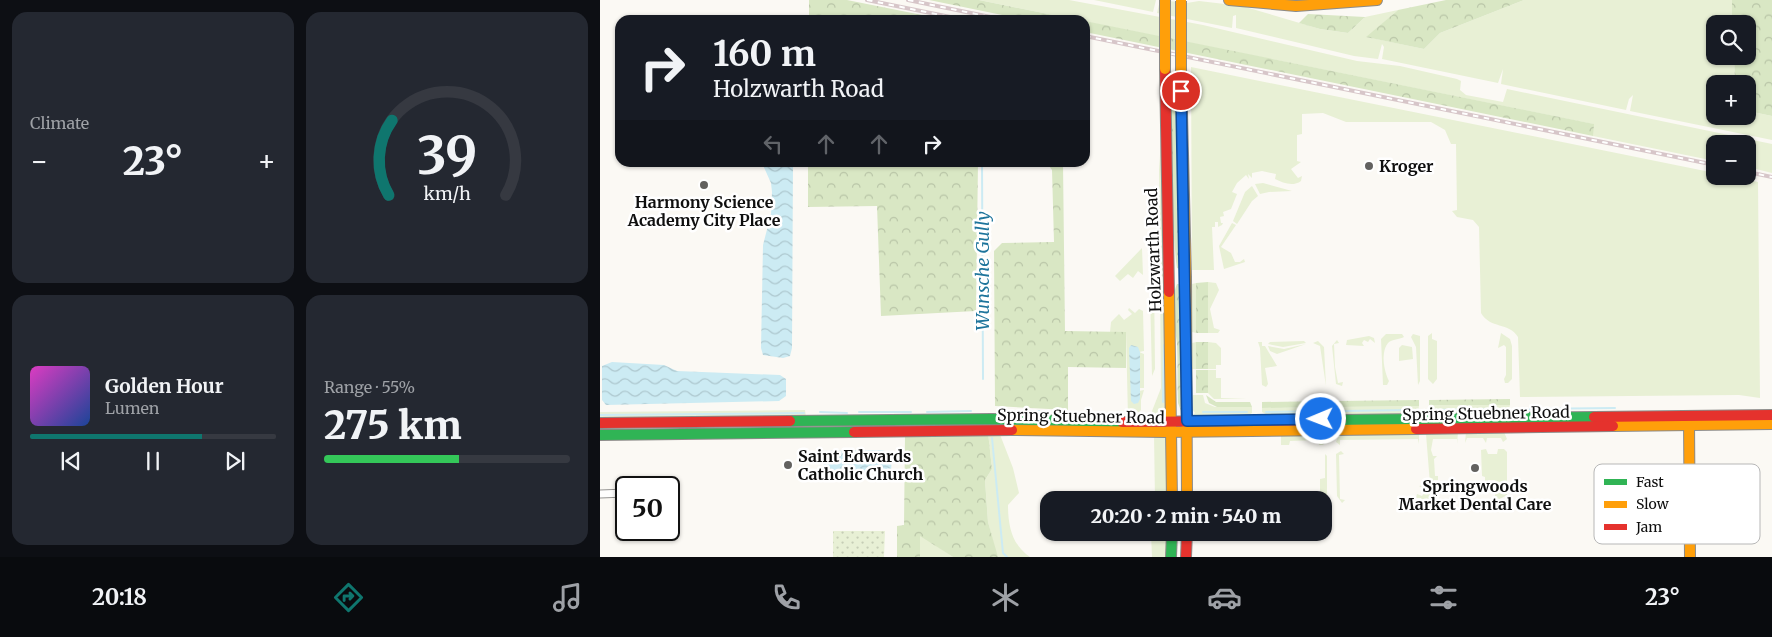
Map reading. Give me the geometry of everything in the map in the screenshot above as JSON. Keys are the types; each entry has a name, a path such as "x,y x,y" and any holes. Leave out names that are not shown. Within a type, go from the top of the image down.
{"main road":[{"name":"Holzwarth Road","path":"1165,0 1172,491"},
{"name":"Holzwarth Road","path":"1181,0 1187,491"},
{"path":"1229,0 1296,6 1377,0"},
{"name":"Spring Stuebner Road","path":"600,424 677,428 1171,421 1187,426 1514,424 1689,420 1772,415"},
{"path":"1689,420 1689,464"},
{"name":"Spring Stuebner Road","path":"1689,420 1772,424"},
{"name":"Spring Stuebner Road","path":"902,425 1172,432 1187,426"},
{"name":"Spring Stuebner Road","path":"600,435 677,428"},
{"path":"1171,557 1172,541"},
{"path":"1186,557 1187,541"},
{"path":"1690,544 1690,557"}],"street":[{"path":"600,494 615,493"}],"green space":[{"path":"809,0 847,0 922,15 809,15"},
{"path":"929,0 979,0 1053,15 1002,15"},
{"path":"979,0 1069,0 1203,25 1357,61 1400,66 1457,79 1461,81 1460,90 1466,95 1503,102 1507,89 1729,135 1706,135 1706,159 1593,136 1593,124 1090,22 1090,15 1053,15"},
{"path":"1094,0 1156,0 1153,12"},
{"path":"1160,0 1187,3 1199,1 1242,6 1320,29 1348,33 1365,17 1398,10 1367,37 1424,49 1440,33 1524,0 1732,0 1732,15 1706,15 1706,65 1734,65 1735,75 1706,75 1706,125 1756,125 1756,113 1772,116 1772,140 1756,137 1756,135 1748,135 1630,111 1633,95 1629,99 1626,110 1501,84 1503,69 1498,83 1382,59 1384,47 1382,44 1378,59 1354,56 1236,28 1236,15 1233,16 1232,28 1157,13"},
{"path":"1446,0 1524,0 1440,33 1424,49 1366,37 1398,10"},
{"path":"1732,0 1772,0 1772,116 1756,113 1756,75 1735,75 1734,65 1756,65 1756,15 1732,15"},
{"path":"1308,14 1365,17 1348,33 1320,29 1299,23"},
{"path":"1090,22 1594,124 1593,136 1090,33"},
{"path":"1191,67 1706,171 1706,185 1756,185 1756,182 1758,182 1760,398 1739,395 1520,397 1518,337 1510,329 1489,321 1481,313 1479,227 1473,220 1457,217 1452,211 1457,210 1456,144 1451,144 1445,130 1431,122 1346,122 1323,113 1302,114 1302,134 1297,135 1297,161 1301,162 1291,169 1298,178 1302,176 1301,181 1295,184 1285,183 1275,179 1276,174 1262,171 1252,173 1252,178 1248,174 1249,179 1246,175 1237,183 1232,192 1237,194 1231,209 1223,212 1224,216 1220,217 1222,225 1218,227 1218,222 1215,222 1215,227 1212,227 1214,270 1192,270"},
{"path":"1168,71 1176,73 1180,269 1177,268 1176,261 1171,202"},
{"path":"1161,141 1168,407 1164,403 1168,410 1160,417 1154,416 1152,411 1161,388 1159,170"},
{"path":"1756,141 1772,144 1772,173 1756,169"},
{"path":"808,167 978,167 976,311 881,316 877,206 808,207"},
{"path":"1050,167 1063,167 1065,331 1126,332 1126,368 1068,367 1068,410 995,406 994,251 1002,243 1054,242 1052,170"},
{"path":"1263,183 1292,191 1260,194 1255,184"},
{"path":"1252,186 1258,196 1252,201 1237,224 1233,221 1245,192"},
{"path":"1232,223 1236,225 1221,247 1231,253 1235,262 1240,262 1244,259 1245,262 1224,269 1219,246"},
{"path":"1142,248 1143,275 1138,271 1133,278 1128,274 1120,281 1115,276"},
{"path":"1154,276 1155,369 1152,376 1150,292 1151,278"},
{"path":"1208,282 1216,283 1219,290 1210,309 1214,328 1220,330 1218,333 1208,333"},
{"path":"1208,282 1208,333 1196,333 1196,283"},
{"path":"1196,283 1196,333 1192,332 1192,284"},
{"path":"1177,284 1179,284 1182,291 1181,411 1178,403 1177,343 1173,306"},
{"path":"1129,308 1135,313 1139,309 1143,311 1144,351 1139,352 1144,354 1144,388 1139,388 1139,391 1144,390 1141,410 1132,418 1128,418 1126,332 1110,332 1111,322 1119,314 1124,320 1132,314 1128,310"},
{"path":"1432,333 1432,339 1437,341 1437,379 1433,384 1428,379 1428,336"},
{"path":"1501,333 1510,339 1512,346 1512,379 1508,383 1505,383 1504,379 1506,375 1506,347 1504,345 1498,348"},
{"path":"1386,334 1402,334 1404,337 1389,342 1384,350 1384,361 1389,381 1387,385 1383,385 1381,339"},
{"path":"1413,334 1420,336 1420,381 1418,385 1416,347 1411,337"},
{"path":"1369,336 1374,338 1375,343 1370,339 1368,342 1364,340 1362,343 1364,346 1346,345 1347,340"},
{"path":"1337,340 1339,343 1334,344 1335,367 1338,383 1343,382 1342,386 1336,384 1332,346"},
{"path":"1304,341 1306,343 1283,347 1268,344 1270,342"},
{"path":"1318,341 1324,347 1326,386 1320,346 1313,343"},
{"path":"1196,342 1196,369 1192,369 1192,343"},
{"path":"1196,342 1208,342 1208,369 1196,369"},
{"path":"1208,342 1216,343 1221,348 1221,365 1216,365 1216,369 1208,369"},
{"path":"1258,342 1262,342 1262,346 1265,346 1277,366 1265,368 1268,384 1266,387 1262,385"},
{"path":"1306,344 1277,354 1270,351 1268,346 1284,349"},
{"path":"1402,345 1412,347 1413,359 1399,361 1399,348"},
{"path":"1196,370 1208,370 1208,393 1196,393"},
{"path":"1208,370 1216,370 1216,378 1221,378 1221,398 1247,399 1214,399 1208,393"},
{"path":"1193,395 1203,395 1205,403 1215,407 1252,407 1252,413 1245,417 1196,417 1193,415 1195,413 1192,409"},
{"path":"1206,395 1216,402 1250,402 1252,407 1217,407 1209,403"},
{"path":"1510,399 1510,405 1429,405 1429,400"},
{"path":"1419,400 1419,406 1338,407 1338,401"},
{"path":"1328,401 1328,407 1262,408 1262,402"},
{"path":"1429,405 1510,405 1509,409 1503,414 1435,415 1430,412"},
{"path":"1419,406 1418,412 1413,415 1345,416 1338,410 1338,407"},
{"path":"1328,407 1324,415 1269,416 1262,412 1262,408"},
{"path":"805,410 806,417 600,420 600,412"},
{"path":"988,432 999,432 1013,468 1019,493 1008,505 1010,528 1019,547 1030,557 998,557 996,553 988,522 985,480 992,469"},
{"path":"988,432 992,469 985,480 988,522 998,557 953,557 920,536 920,557 897,557 897,526 904,525 905,436"},
{"path":"1458,432 1457,444 1457,439 1433,439 1431,450 1433,456 1437,456 1434,459 1435,476 1438,476 1438,480 1434,480 1433,507 1416,509 1417,501 1422,501 1421,498 1416,498 1417,494 1422,496 1426,490 1419,486 1430,484 1426,434"},
{"path":"1466,432 1504,432 1507,439 1503,442 1501,438 1487,438 1486,443 1483,438 1467,438 1465,443"},
{"path":"1281,433 1322,433 1326,441 1323,445 1319,445 1318,440 1290,441 1289,445 1281,445"},
{"path":"1419,433 1419,444 1418,439 1340,440 1340,445 1336,442 1339,434"},
{"path":"1154,434 1167,439 1169,491 1155,491"},
{"path":"1486,449 1488,454 1497,454 1498,449 1504,449 1507,452 1507,495 1498,500 1495,499 1495,480 1488,480 1488,485 1485,485 1485,477 1482,476 1481,450"},
{"path":"1341,451 1344,454 1339,455 1340,499 1345,500 1342,503 1337,496 1336,454"},
{"path":"1325,454 1327,456 1327,491 1320,491 1320,479 1325,478"},
{"path":"833,531 885,531 884,557 833,557"},
{"path":"920,535 953,557 920,557"},
{"path":"1151,541 1169,541 1168,557 1152,557"}],"water":[{"path":"764,167 793,167 792,348 790,356 783,358 763,355 761,348 763,245 771,214 771,183"},
{"path":"1131,345 1138,347 1140,352 1140,399 1138,403 1134,404 1131,401 1129,348"},
{"path":"612,362 664,365 677,371 780,375 786,379 786,396 779,401 606,405 602,400 602,366"},
{"path":"882,450 892,454 891,472 833,472 825,470 820,451"}],"waterway":[{"name":"Wunsche Gully","path":"982,167 983,379"},
{"path":"1163,402 1164,345"},
{"path":"1525,409 1615,408"},
{"path":"1434,410 1506,409"},
{"path":"1343,411 1415,410"},
{"path":"927,412 971,411"},
{"path":"1015,411 1039,411"},
{"path":"1266,412 1324,411"},
{"path":"820,412 847,413"},
{"path":"859,412 911,412"},
{"path":"1053,412 1092,414"},
{"path":"1203,412 1247,412"},
{"path":"600,415 804,413"},
{"path":"1104,414 1115,413"},
{"name":"Wunsche Gully","path":"992,438 1003,553 1007,557"}],"railway":[{"path":"867,0 940,15"},
{"path":"908,0 981,15"},
{"path":"1090,37 1706,163"},
{"path":"1756,174 1772,177"}],"traffic: fast":[{"path":"1341,420 1594,417"},
{"path":"790,421 992,419 1122,422"},
{"path":"600,435 854,432"},
{"path":"1171,557 1172,541"}],"traffic: slow":[{"path":"1165,0 1165,69"},
{"path":"1229,0 1296,6 1377,0"},
{"path":"1181,1 1181,72"},
{"path":"1181,72 1186,277 1187,491"},
{"path":"1169,292 1172,491"},
{"path":"1689,421 1689,464"},
{"path":"1613,426 1772,424"},
{"path":"1012,430 1165,432 1416,429"},
{"path":"1690,544 1690,557"}],"traffic: jam":[{"path":"1165,69 1169,292"},
{"path":"1594,417 1772,415"},
{"path":"1122,422 1341,420"},
{"path":"600,423 790,421"},
{"path":"1416,429 1613,426"},
{"path":"854,432 1012,430"},
{"path":"1186,557 1187,541"}],"place":[{"name":"Kroger","path":"1369,166"},
{"name":"Harmony Science Academy City Place","path":"704,185"},
{"name":"Saint Edwards Catholic Church","path":"788,465"},
{"name":"Springwoods Market Dental Care","path":"1475,468"}],"route":[{"path":"1181,91 1186,278 1187,421 1321,419"}]}
